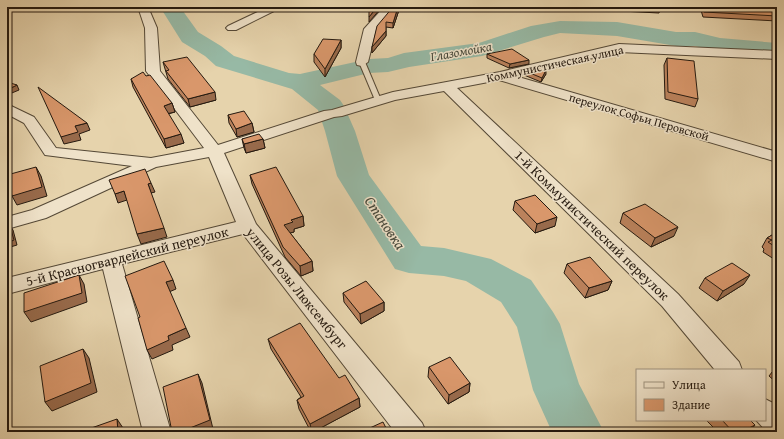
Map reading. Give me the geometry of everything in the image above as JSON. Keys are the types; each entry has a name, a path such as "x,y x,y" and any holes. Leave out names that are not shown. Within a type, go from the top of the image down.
{"main road":[{"path":"735,7 777,9"}],"street":[{"name":"улица Розы Люксембург","path":"143,7 151,28 153,71 215,151 247,226 412,432"},
{"path":"232,28 277,7"},
{"path":"363,66 370,29 390,7"},
{"name":"Коммунистическая улица","path":"7,223 39,214 151,163 215,151 378,100 500,76 619,48 777,56"},
{"name":"переулок Софьи Перовской","path":"500,76 777,157"},
{"name":"1-й Коммунистический переулок","path":"447,86 670,300 729,369"},
{"name":"Коммунистическая улица","path":"7,108 29,120 51,152 151,163"},
{"name":"5-й Красногвардейский переулок","path":"7,286 247,226"},
{"path":"111,261 157,432"},
{"path":"766,412 777,424"}],"lane":[{"path":"363,66 378,100"}],"building":[{"path":"369,7 377,7 369,17"},
{"path":"393,7 398,7 393,23 386,22 386,31 372,47 377,26"},
{"path":"703,7 777,9 777,16 704,12"},
{"path":"323,39 341,40 325,69 314,54"},
{"path":"512,49 529,60 510,64 487,54"},
{"path":"187,57 215,92 188,99 166,71 169,70 163,62"},
{"path":"667,58 694,61 698,99 668,92"},
{"path":"542,67 546,70 542,78 525,71"},
{"path":"143,72 146,76 150,75 172,103 164,106 181,134 164,139 131,79"},
{"path":"7,82 17,85 7,90"},
{"path":"38,87 87,123 75,126 78,132 61,137"},
{"path":"244,111 252,123 236,129 228,115"},
{"path":"259,134 263,139 244,144 242,139"},
{"path":"36,167 42,187 12,196 7,175"},
{"path":"276,167 303,216 291,220 293,222 284,225 312,261 300,266 283,247 250,175"},
{"path":"145,169 151,183 148,184 164,228 137,234 124,191 115,194 109,180"},
{"path":"535,195 557,217 537,224 515,201"},
{"path":"645,204 678,227 655,238 623,213"},
{"path":"10,226 14,240 7,243 7,227"},
{"path":"777,232 777,248 768,242 772,240 767,238"},
{"path":"590,257 612,281 589,288 567,264"},
{"path":"164,261 173,280 166,282 186,328 168,336 169,340 147,350 138,318 140,317 125,276"},
{"path":"732,263 750,275 723,291 705,278"},
{"path":"79,275 82,293 24,312 24,293"},
{"path":"366,281 384,302 360,314 343,293"},
{"path":"300,323 339,378 345,375 359,398 310,424 297,400 304,396 268,339"},
{"path":"83,349 91,383 45,402 40,366"},
{"path":"450,357 470,383 449,395 429,367"},
{"path":"198,374 210,420 180,432 172,432 163,387"},
{"path":"117,419 118,432 80,432"},
{"path":"723,421 751,421 755,425 741,432 733,432"},
{"path":"383,422 388,432 361,432"}],"waterway":[{"name":"Глазомойка","path":"170,7 190,37 213,51 225,61 286,80 300,82"},
{"name":"Глазомойка","path":"300,82 369,66 388,65 404,60 435,57 482,49 539,31 560,27 617,29 676,39 695,39 720,45 777,50"},
{"name":"Становка","path":"300,82 330,106 340,131 353,176 409,259 444,262 477,269 516,291 538,324 557,390 578,432"}]}
